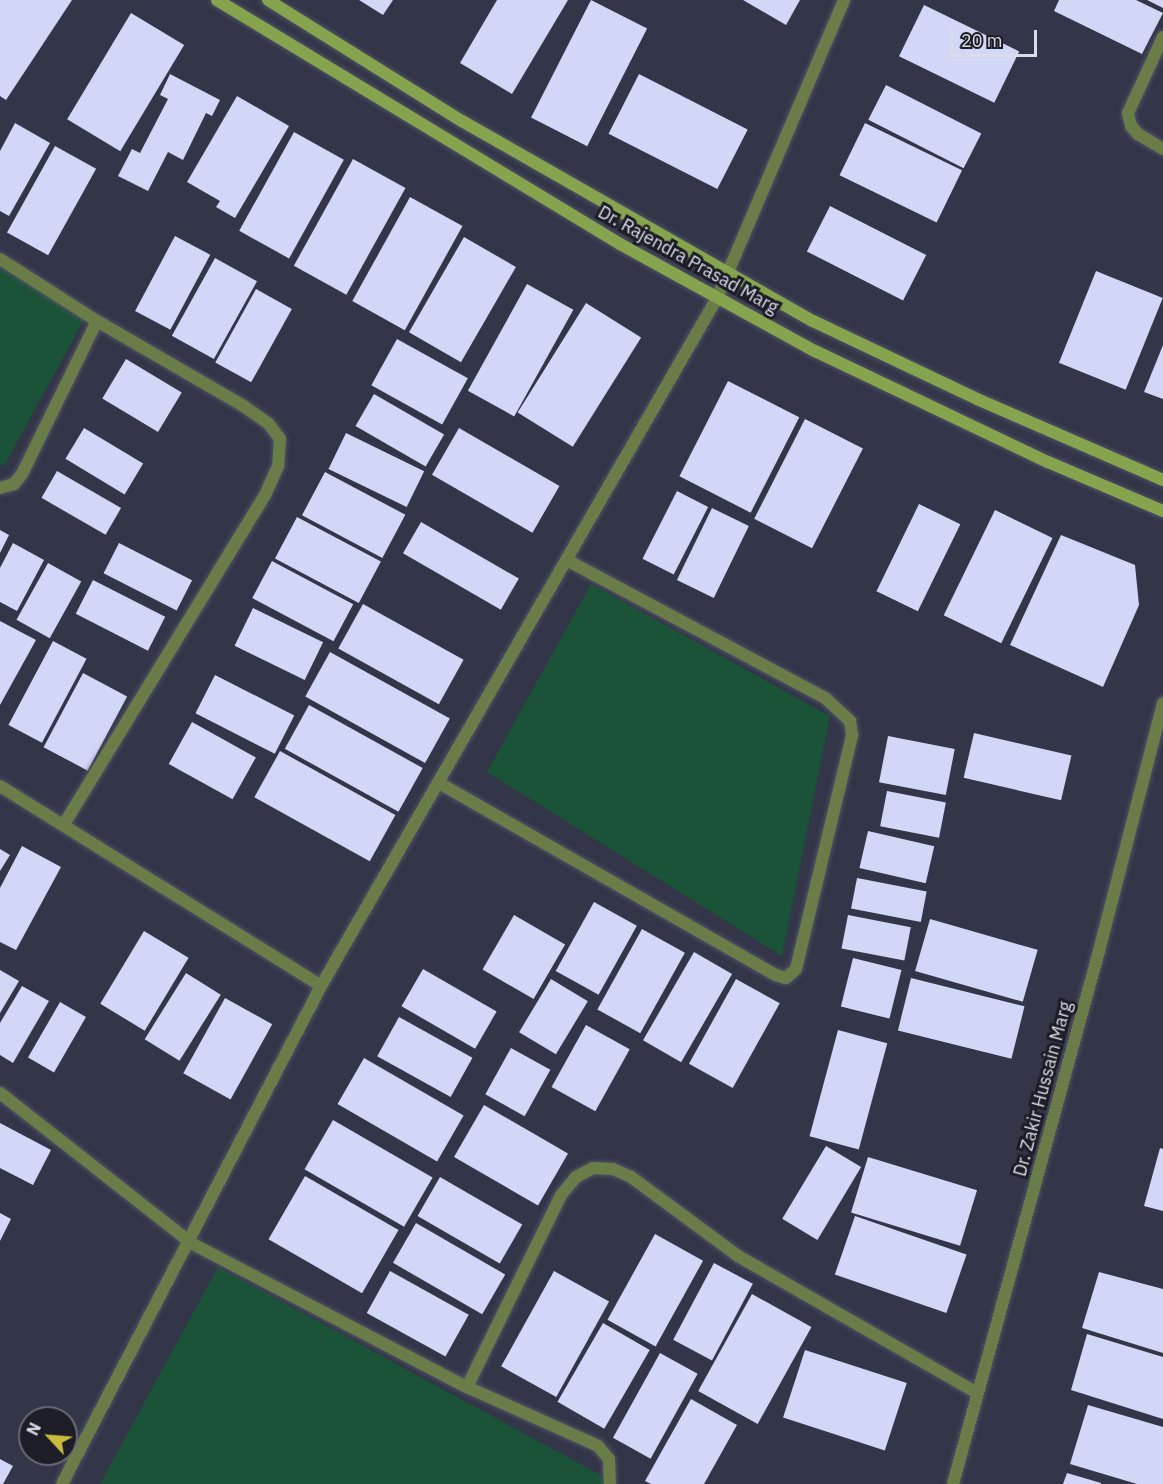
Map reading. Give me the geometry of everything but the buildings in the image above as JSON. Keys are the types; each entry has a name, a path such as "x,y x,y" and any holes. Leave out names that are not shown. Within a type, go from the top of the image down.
{"main road":[{"name":"Dr. Rajendra Prasad Marg","path":"217,0 448,143 717,298 825,356 1048,462 1163,511"},
{"name":"Dr. Rajendra Prasad Marg","path":"268,0 462,121 813,321 977,399 1163,480"}],"street":[{"path":"63,1484 190,1243 321,986 717,298 844,0"},
{"path":"1163,37 1128,113 1131,126 1138,134 1163,149"},
{"path":"0,259 97,321 268,423 280,439 278,466 265,495 64,824"},
{"path":"0,488 14,484 22,474 97,321"},
{"path":"439,783 776,975 786,978 796,969 852,735 850,721 825,698 567,560"},
{"name":"Dr. Zakir Hussain Marg","path":"953,1484 1100,951 1163,703"},
{"path":"0,786 321,986"},
{"path":"0,1093 190,1243 467,1387 598,1446 609,1460 610,1484"},
{"path":"467,1387 561,1195 576,1177 593,1168 613,1169 631,1178 738,1256 977,1393"}],"green space":[{"path":"0,267 85,318 4,466 0,464"},
{"path":"591,584 830,716 782,956 487,772"},
{"path":"218,1267 608,1479 607,1484 100,1484"}]}
